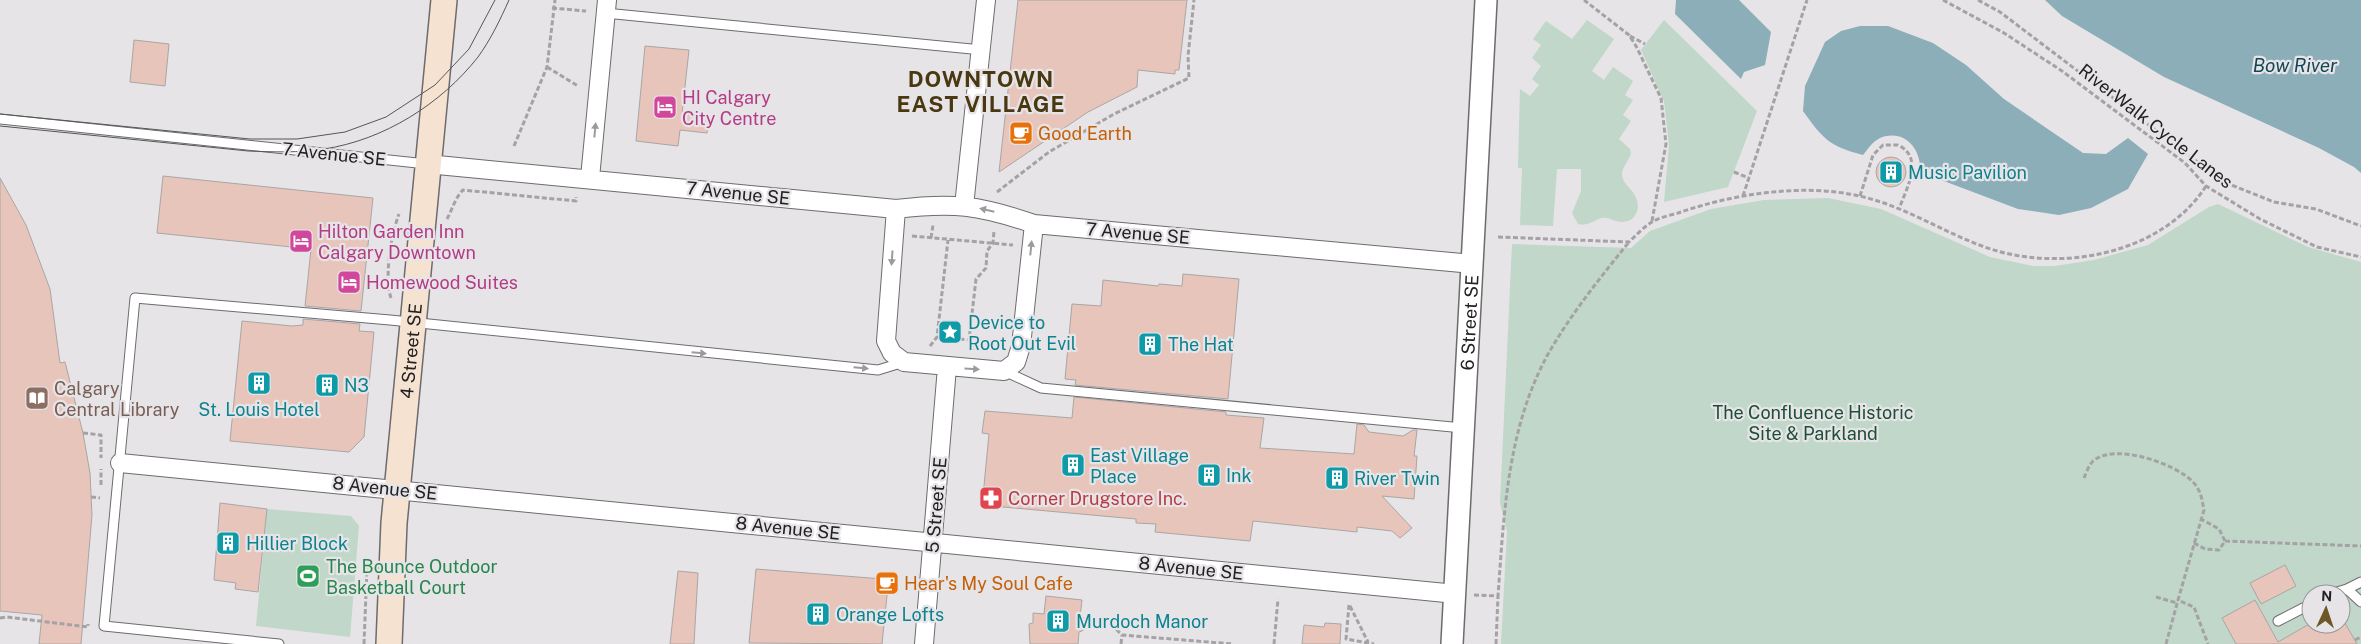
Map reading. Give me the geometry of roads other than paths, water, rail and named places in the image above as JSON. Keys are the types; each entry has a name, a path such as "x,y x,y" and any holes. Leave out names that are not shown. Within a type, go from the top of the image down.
{"main road":[{"name":"4 Street SE","path":"389,644 396,490 444,0"}],"street":[{"path":"964,206 986,0"},
{"name":"6 Street SE","path":"1452,644 1465,429 1486,0"},
{"path":"590,178 606,6"},
{"name":"7 Avenue SE","path":"427,164 590,178 896,209 948,204 986,208 1034,224 1473,264"},
{"path":"896,209 886,341 892,353 904,362 947,367 1004,371 1016,362 1021,346 1034,224"},
{"name":"5 Street SE","path":"924,644 934,542 947,367"},
{"name":"8 Avenue SE","path":"120,463 1456,594"}],"lane":[{"path":"606,6 982,50"},
{"name":"7 Avenue SE","path":"0,119 427,164"},
{"path":"279,644 104,626 135,298 412,323 878,370 904,362"},
{"path":"1004,371 1041,388 1465,429"},
{"path":"2351,593 2361,602"},
{"path":"2278,621 2301,609"}],"water":[{"path":"1676,0 1739,0 1771,32 1765,65 1744,72 1741,79 1675,14"},
{"name":"Bow River","path":"2045,0 2361,0 2361,173 2354,167 2319,148 2164,77 2062,16"},
{"path":"1860,26 1888,26 1933,43 1966,65 2004,99 2083,153 2106,154 2128,138 2148,154 2128,189 2091,208 2059,215 2018,209 1920,172 1920,164 1915,149 1910,143 1897,136 1880,138 1863,155 1834,145 1822,135 1803,111 1805,86 1825,42 1841,31"}],"tram line":[{"path":"0,114 250,139 297,139 345,132 386,117 435,85 469,49 495,0"},
{"path":"0,126 248,151 305,151 346,144 368,137 410,117 447,90 478,57 495,29 509,0"}],"place":[{"name":"HI Calgary City Centre","path":"665,107"},
{"name":"Good Earth","path":"1021,133"},
{"name":"Music Pavilion","path":"1891,172"},
{"name":"Hilton Garden Inn Calgary Downtown","path":"301,241"},
{"name":"Homewood Suites","path":"349,282"},
{"name":"Device to Root Out Evil","path":"950,332"},
{"name":"The Hat","path":"1150,344"},
{"name":"St. Louis Hotel","path":"259,383"},
{"name":"N3","path":"327,385"},
{"name":"Calgary Central Library","path":"37,398"},
{"name":"East Village Place","path":"1073,465"},
{"name":"Ink","path":"1209,475"},
{"name":"River Twin","path":"1337,478"},
{"name":"Corner Drugstore Inc.","path":"991,498"},
{"name":"Hillier Block","path":"228,543"},
{"name":"The Bounce Outdoor Basketball Court","path":"308,576"},
{"name":"Hear's My Soul Cafe","path":"887,583"},
{"name":"Orange Lofts","path":"818,614"},
{"name":"Murdoch Manor","path":"1058,621"}],"district":[{"name":"DOWNTOWN EAST VILLAGE","path":"981,92"}],"park label":[{"name":"The Confluence Historic Site & Parkland","path":"1813,422"}]}
